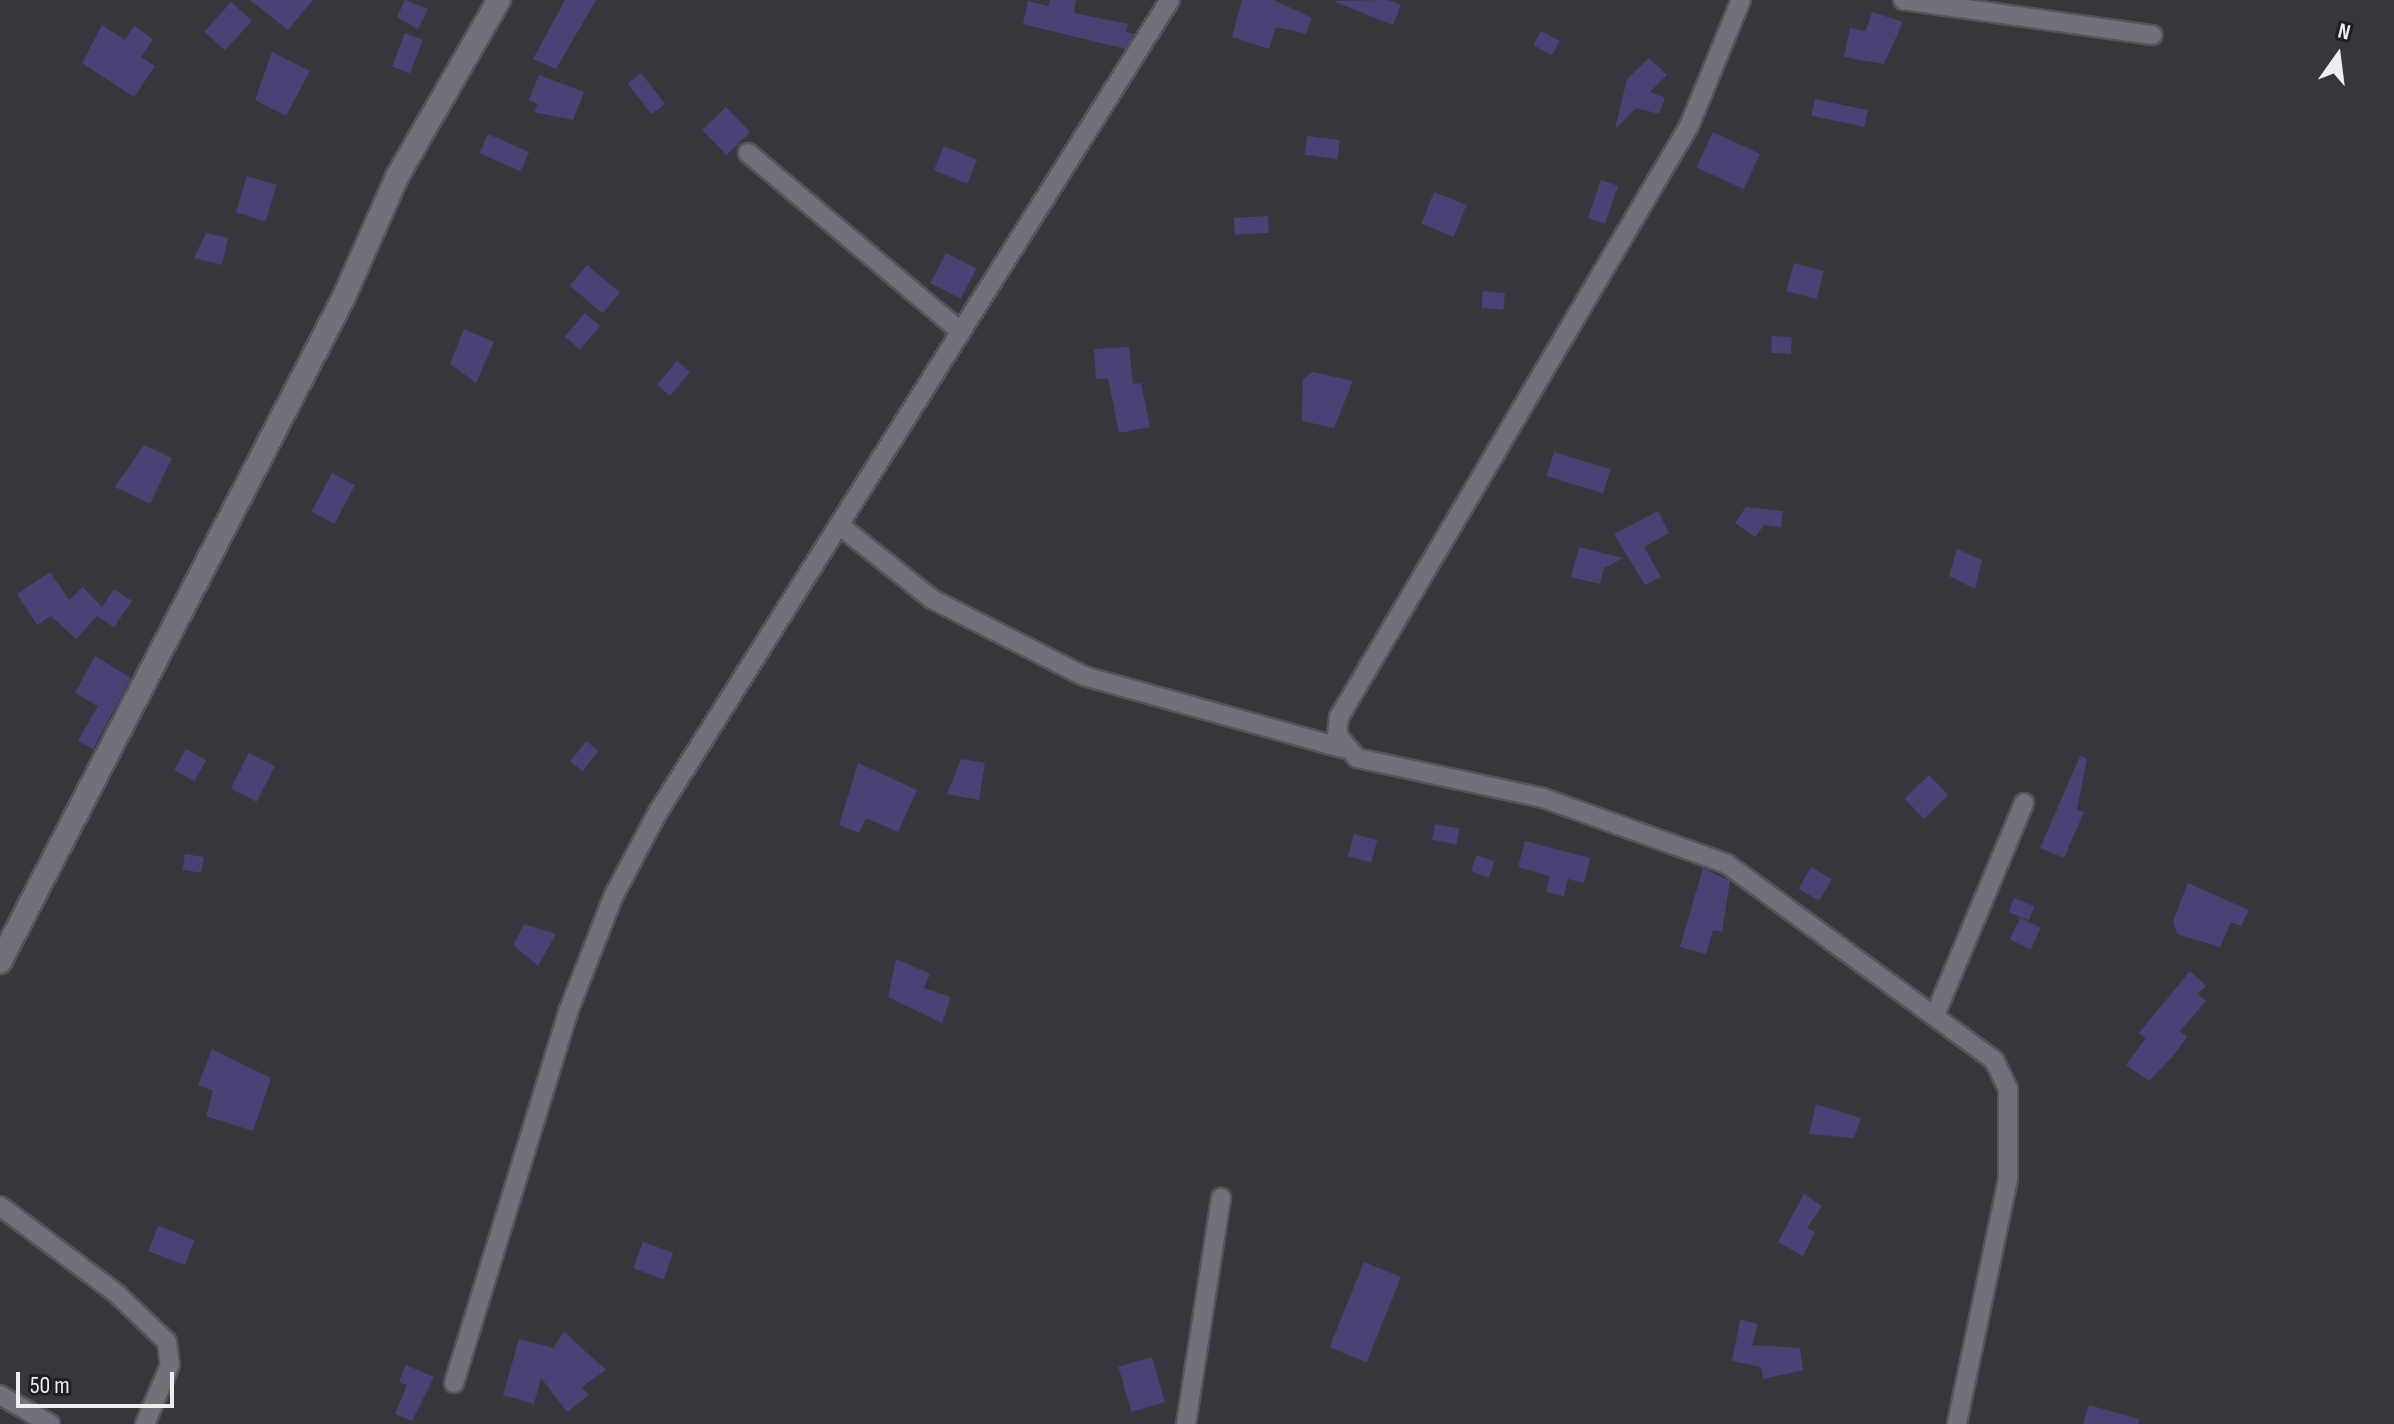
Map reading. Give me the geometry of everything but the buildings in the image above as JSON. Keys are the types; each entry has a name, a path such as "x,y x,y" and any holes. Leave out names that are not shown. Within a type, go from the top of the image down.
{"street":[{"path":"0,962 343,299 398,175 499,0"},
{"path":"454,1383 568,1012 613,897 658,812 1170,0"},
{"path":"1342,748 1339,717 1689,126 1741,0"},
{"path":"1903,0 2153,35"},
{"path":"748,153 960,331"},
{"path":"839,525 932,599 1070,670 1200,714 1342,748 1357,758 1543,798 1727,864 1994,1060 2008,1089 2008,1179 1957,1424"},
{"path":"1935,1015 2024,803"},
{"path":"1186,1424 1221,1198"},
{"path":"0,1206 117,1294 167,1342 170,1365 145,1424"},
{"path":"0,1395 50,1424"}]}
